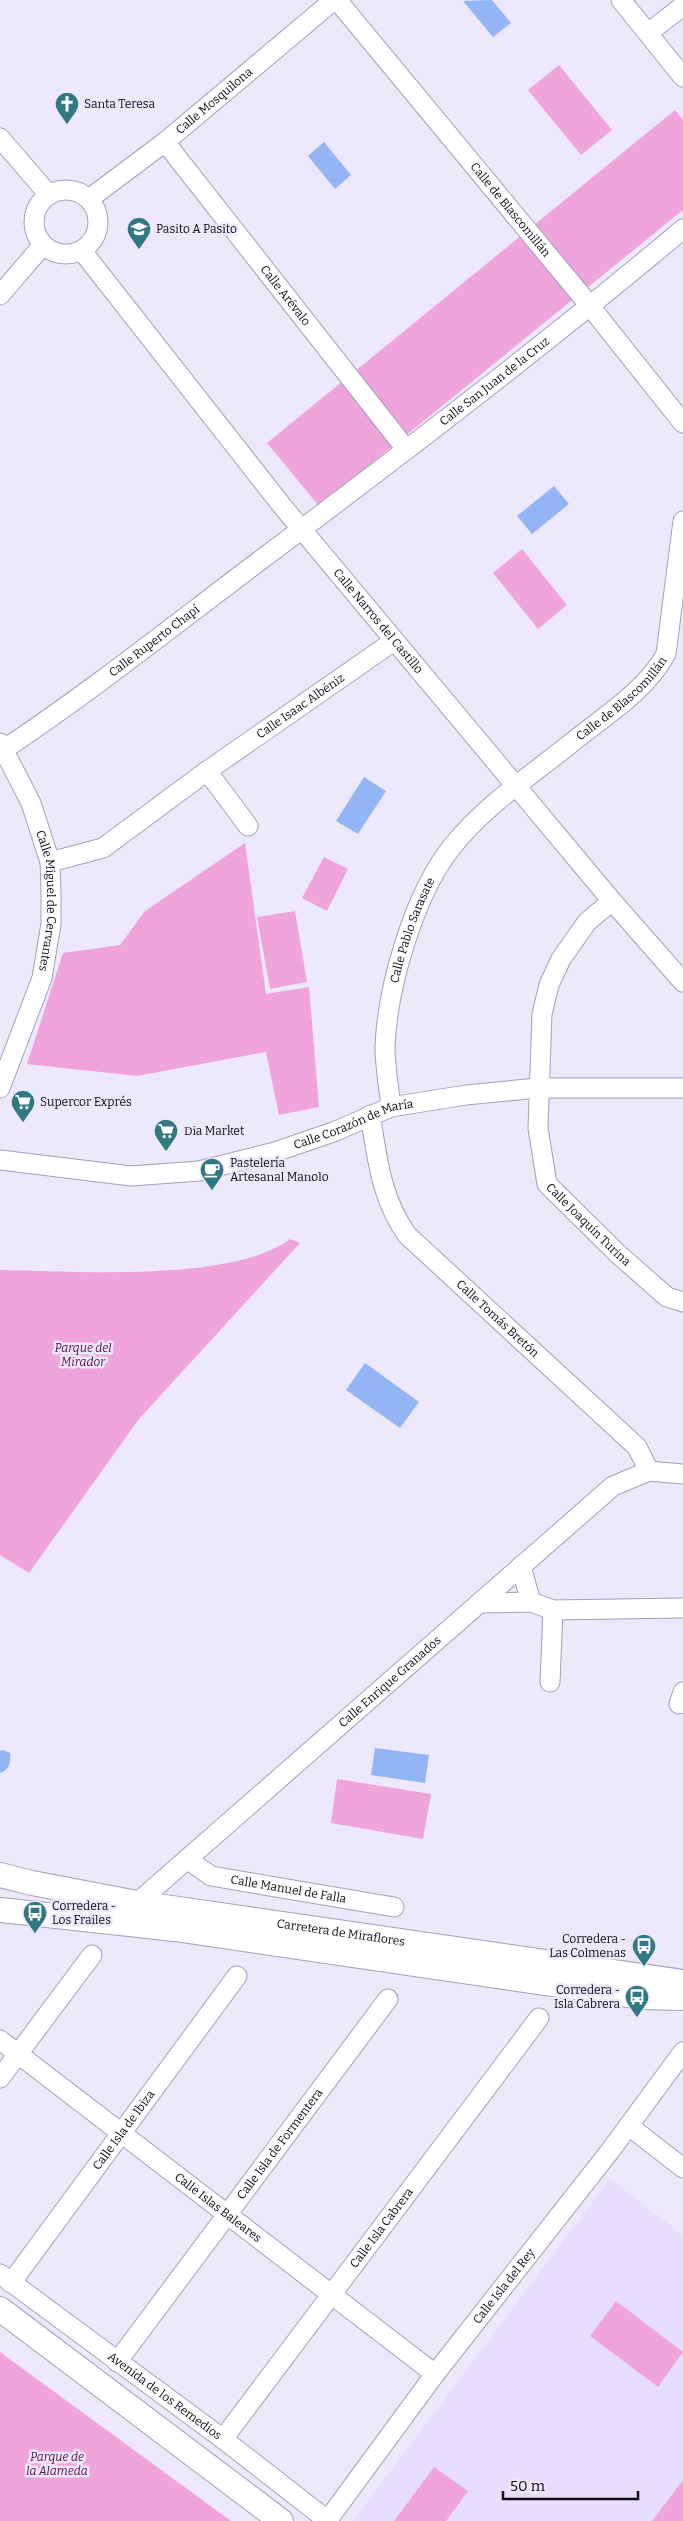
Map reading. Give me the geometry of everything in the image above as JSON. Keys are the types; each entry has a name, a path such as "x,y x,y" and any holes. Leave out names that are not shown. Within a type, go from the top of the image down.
{"main road":[{"name":"Carretera de Miraflores","path":"0,1875 137,1903 683,1982"},
{"name":"Carretera de Miraflores","path":"0,1887 28,1898 175,1930"},
{"name":"Carretera de Miraflores","path":"0,1910 175,1930 641,1997 683,1998"},
{"name":"Carretera de Miraflores","path":"641,1997 683,2011"},
{"path":"0,2309 281,2521"}],"street":[{"name":"Calle Mosquilona","path":"90,199 165,142 335,0"},
{"name":"Calle de Blascomillán","path":"335,0 590,307 683,423"},
{"path":"621,0 683,76"},
{"path":"648,33 683,6"},
{"path":"0,138 48,195"},
{"name":"Calle Arévalo","path":"165,142 406,449"},
{"path":"62,190 77,191 90,199 97,212 99,227 93,241 82,251 68,255 54,253 43,245 35,233 34,219 38,205 48,195 62,190"},
{"name":"Calle San Juan de la Cruz","path":"302,529 590,307 683,228"},
{"path":"0,295 43,245"},
{"name":"Calle Narros del Castillo","path":"82,251 302,529 394,641 612,901 683,982"},
{"name":"Calle de Blascomillán","path":"515,785 549,760 656,672 666,654 683,521"},
{"name":"Calle Ruperto Chapí","path":"2,748 302,529"},
{"name":"Calle Isaac Albéniz","path":"50,862 103,848 207,771 394,641"},
{"name":"Calle Miguel de Cervantes","path":"0,1088 21,1036 44,970 51,924 50,862 31,803 2,748"},
{"path":"207,771 248,826"},
{"name":"Calle Pablo Sarasate","path":"390,1107 385,1047 393,984 420,900 450,849 492,804 515,785"},
{"name":"Calle Joaquín Turina","path":"612,901 587,922 561,959 549,985 542,1014 538,1128 547,1184 618,1254 667,1297 683,1302"},
{"name":"Calle Corazón de María","path":"0,1160 130,1176 200,1171 275,1152 336,1131 390,1107 466,1095 538,1088 683,1088"},
{"name":"Calle Tomás Bretón","path":"370,1115 386,1197 392,1214 406,1235 637,1447 649,1471"},
{"path":"649,1471 683,1474"},
{"name":"Calle Enrique Granados","path":"137,1903 613,1486 649,1471"},
{"path":"521,1566 531,1602"},
{"path":"478,1603 531,1602 553,1610 683,1608"},
{"path":"550,1682 553,1610"},
{"name":"Calle Manuel de Falla","path":"187,1859 211,1876 394,1907"},
{"path":"0,2078 92,1955"},
{"name":"Calle Isla de Ibiza","path":"6,2279 121,2134 237,1976"},
{"name":"Calle Isla de Formentera","path":"117,2362 388,1999"},
{"name":"Calle Isla Cabrera","path":"223,2439 539,2018"},
{"name":"Calle Islas Baleares","path":"0,2040 435,2374"},
{"name":"Calle Isla del Rey","path":"327,2521 435,2374 629,2126 683,2052"},
{"path":"629,2126 683,2168"},
{"name":"Avenida de los Remedios","path":"6,2279 223,2439 327,2521"}],"shaded area":[{"path":"610,2179 683,2235 683,2480 652,2521 353,2521"}],"green space":[{"path":"559,65 612,130 581,155 528,90"},
{"path":"675,110 683,120 683,210 319,506 267,443"},
{"path":"522,549 567,605 538,629 493,573"},
{"path":"245,843 266,994 309,987 319,1107 279,1115 266,1052 137,1076 27,1064 63,953 120,945 145,911"},
{"path":"324,857 348,869 327,911 302,898"},
{"path":"295,911 307,982 270,989 257,917"},
{"name":"Parque del Mirador","path":"290,1239 300,1243 139,1419 29,1573 0,1555 0,1270 109,1272 192,1268 230,1263 264,1253"},
{"path":"337,1779 431,1794 423,1839 331,1823"},
{"path":"616,2301 683,2352 658,2387 590,2336"},
{"name":"Parque de la Alameda","path":"0,2352 231,2521 0,2521"},
{"path":"434,2467 468,2491 446,2521 394,2521"},
{"path":"683,2480 683,2521 652,2521"}],"water":[{"path":"492,0 511,23 493,37 463,1"},
{"path":"324,142 351,175 335,189 308,156"},
{"path":"554,486 569,504 532,534 517,516"},
{"path":"364,777 386,791 358,834 336,821"},
{"path":"365,1363 419,1402 400,1428 346,1390"},
{"path":"375,1748 429,1755 425,1783 371,1775"},
{"path":"3,1750 10,1753 10,1760 9,1766 0,1773 0,1751"}],"place":[{"name":"Santa Teresa","path":"67,125"},
{"name":"Pasito A Pasito","path":"139,250"},
{"name":"Supercor Exprés","path":"23,1123"},
{"name":"Dia Market","path":"166,1152"},
{"name":"Pastelería Artesanal Manolo","path":"212,1191"},
{"name":"Corredera - Los Frailes","path":"35,1934"},
{"name":"Corredera - Las Colmenas","path":"644,1967"},
{"name":"Corredera - Isla Cabrera","path":"637,2018"}]}
